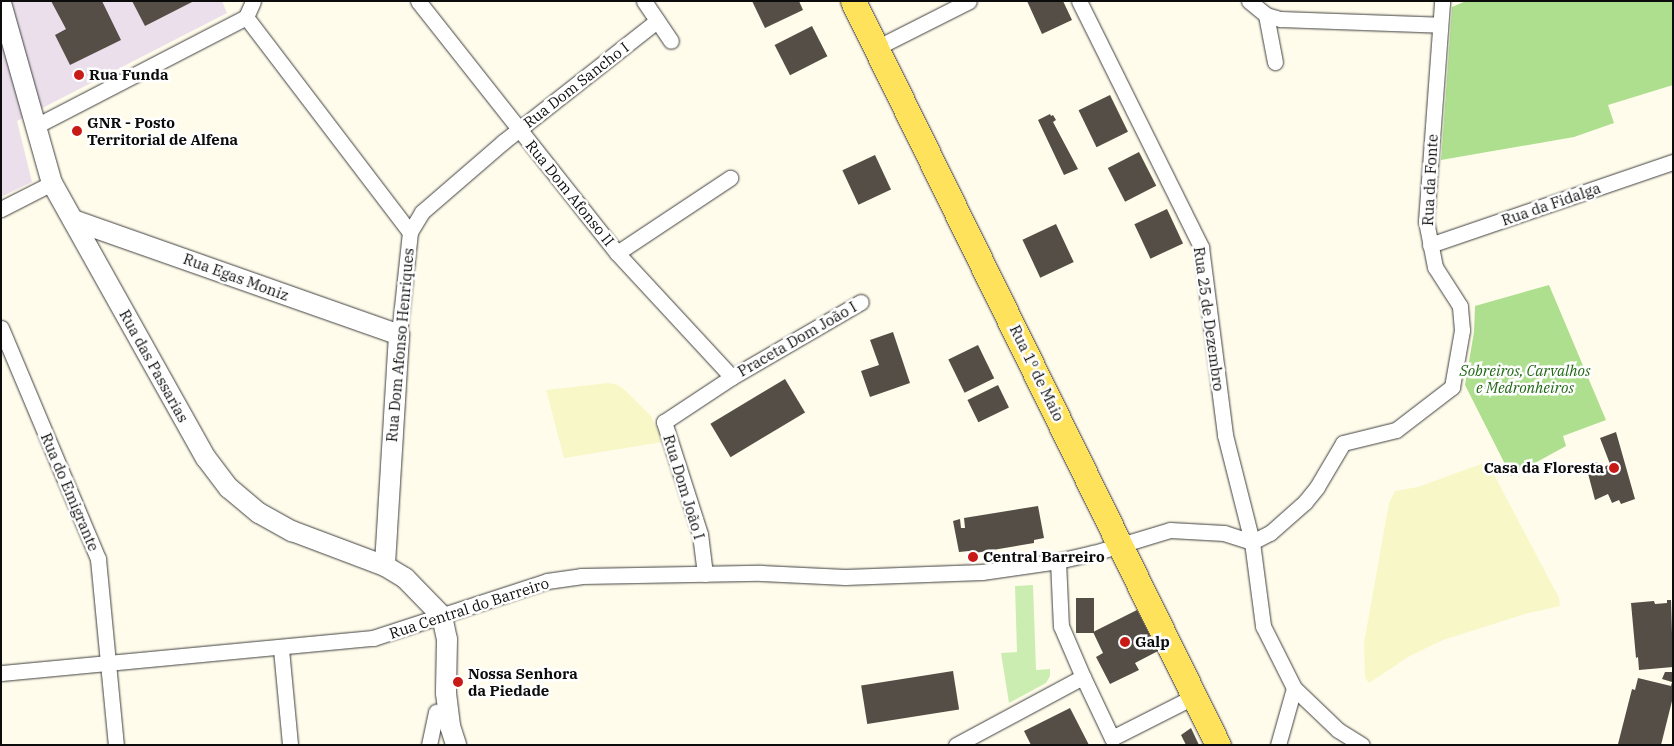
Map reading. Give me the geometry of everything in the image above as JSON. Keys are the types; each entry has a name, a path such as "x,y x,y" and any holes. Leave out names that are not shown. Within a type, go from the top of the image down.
{"main road":[{"name":"Rua 1º de Maio","path":"853,1 1218,745"}],"street":[{"path":"36,126 246,17 253,1"},
{"path":"644,1 671,41"},
{"path":"876,48 969,1"},
{"name":"Rua 25 de Dezembro","path":"1079,1 1201,247 1225,435 1252,542 1264,626 1294,688"},
{"path":"1249,1 1266,15 1280,19 1440,25"},
{"name":"Rua da Fonte","path":"1252,542 1270,533 1305,502 1317,487 1343,443 1396,430 1452,387 1462,330 1460,306 1435,267 1426,221 1442,1"},
{"name":"Rua Dom Afonso II","path":"422,2 617,253 732,377"},
{"name":"Rua das Passarias","path":"1,3 52,183 194,436 229,488 259,513 292,530 385,566 405,578 442,616"},
{"path":"1266,15 1275,62"},
{"name":"Rua Dom Afonso Henriques","path":"246,17 410,232 399,335 385,566"},
{"name":"Rua Dom Sancho I","path":"410,232 422,212 519,129 657,21"},
{"name":"Rua da Fidalga","path":"1430,246 1673,162"},
{"path":"617,253 730,178"},
{"path":"1,209 52,183"},
{"name":"Rua Egas Moniz","path":"73,220 399,335"},
{"name":"Praceta Dom João I","path":"732,377 861,302"},
{"name":"Rua do Emigrante","path":"1,328 98,559 116,745"},
{"name":"Rua Dom João I","path":"705,574 700,534 664,422 732,377"},
{"name":"Rua Central do Barreiro","path":"1,673 109,662 281,649 373,638 556,580 581,576 761,573 845,577 982,572 1058,561 1170,530 1224,533 1252,542"},
{"path":"1058,561 1062,626 1082,677 1112,738 1195,696"},
{"path":"442,616 447,639 446,693 450,726 456,745"},
{"path":"281,649 290,745"},
{"path":"956,745 1082,677"},
{"path":"1278,745 1294,688 1338,730 1362,745"},
{"path":"429,745 436,712"}],"shaded area":[{"path":"1,1 222,1 227,13 17,121 32,182 1,197"}],"green space":[{"path":"1466,1 1673,1 1673,85 1608,105 1614,123 1574,137 1441,160 1452,7"},
{"name":"Sobreiros, Carvalhos e Medronheiros","path":"1549,285 1606,420 1563,436 1566,446 1511,476 1465,385 1474,332 1475,306"},
{"path":"608,383 618,385 651,416 663,442 564,458 546,390"},
{"path":"1481,464 1489,466 1559,598 1560,606 1525,614 1443,640 1408,657 1369,683 1365,678 1364,643 1389,503 1395,491 1418,487"},
{"path":"1033,585 1036,670 1050,669 1050,676 1046,683 1009,703 1001,653 1017,652 1015,586"}],"building":[{"path":"51,1 102,1 121,40 70,65 55,35 66,29"},
{"path":"132,1 194,1 145,26"},
{"path":"752,1 799,1 803,10 765,28"},
{"path":"1027,1 1063,1 1072,20 1042,34"},
{"path":"812,26 827,56 790,75 775,45"},
{"path":"1110,95 1128,132 1097,147 1079,110"},
{"path":"1050,114 1056,120 1053,122 1078,169 1064,175 1038,120"},
{"path":"1139,152 1156,186 1125,202 1108,168"},
{"path":"875,155 891,189 858,205 842,170"},
{"path":"1167,209 1183,243 1150,259 1134,224"},
{"path":"1056,224 1074,262 1040,278 1022,240"},
{"path":"893,332 910,383 870,397 861,371 879,365 870,340"},
{"path":"978,345 994,378 965,393 948,359"},
{"path":"785,379 805,412 731,457 710,424"},
{"path":"998,385 1009,407 978,422 967,400"},
{"name":"Casa da Floresta","path":"1616,432 1635,499 1621,504 1619,500 1612,503 1608,494 1595,500 1586,466 1597,462 1600,469 1610,464 1600,438"},
{"path":"1038,506 1044,538 1034,540 1034,543 969,554 969,551 959,552 953,521 960,519 961,528 965,528 964,518"},
{"path":"1076,598 1094,598 1094,633 1076,633"},
{"path":"1667,600 1671,600 1673,667 1639,670 1638,657 1636,658 1631,603 1654,601 1655,604 1667,603"},
{"name":"Galp","path":"1137,610 1158,651 1135,663 1139,670 1110,684 1096,657 1103,653 1093,632"},
{"path":"953,671 959,710 867,724 861,686"},
{"path":"1665,672 1673,672 1673,697 1661,745 1618,744 1632,689 1635,690 1638,678 1671,686 1672,682 1662,679"},
{"path":"1070,708 1089,745 1031,745 1024,731"},
{"path":"1191,728 1199,745 1186,745 1181,735"}],"place":[{"name":"Rua Funda","path":"79,75"},
{"name":"GNR - Posto Territorial de Alfena","path":"77,131"},
{"name":"Casa da Floresta","path":"1614,468"},
{"name":"Central Barreiro","path":"973,557"},
{"name":"Galp","path":"1125,642"},
{"name":"Nossa Senhora da Piedade","path":"458,682"}]}
